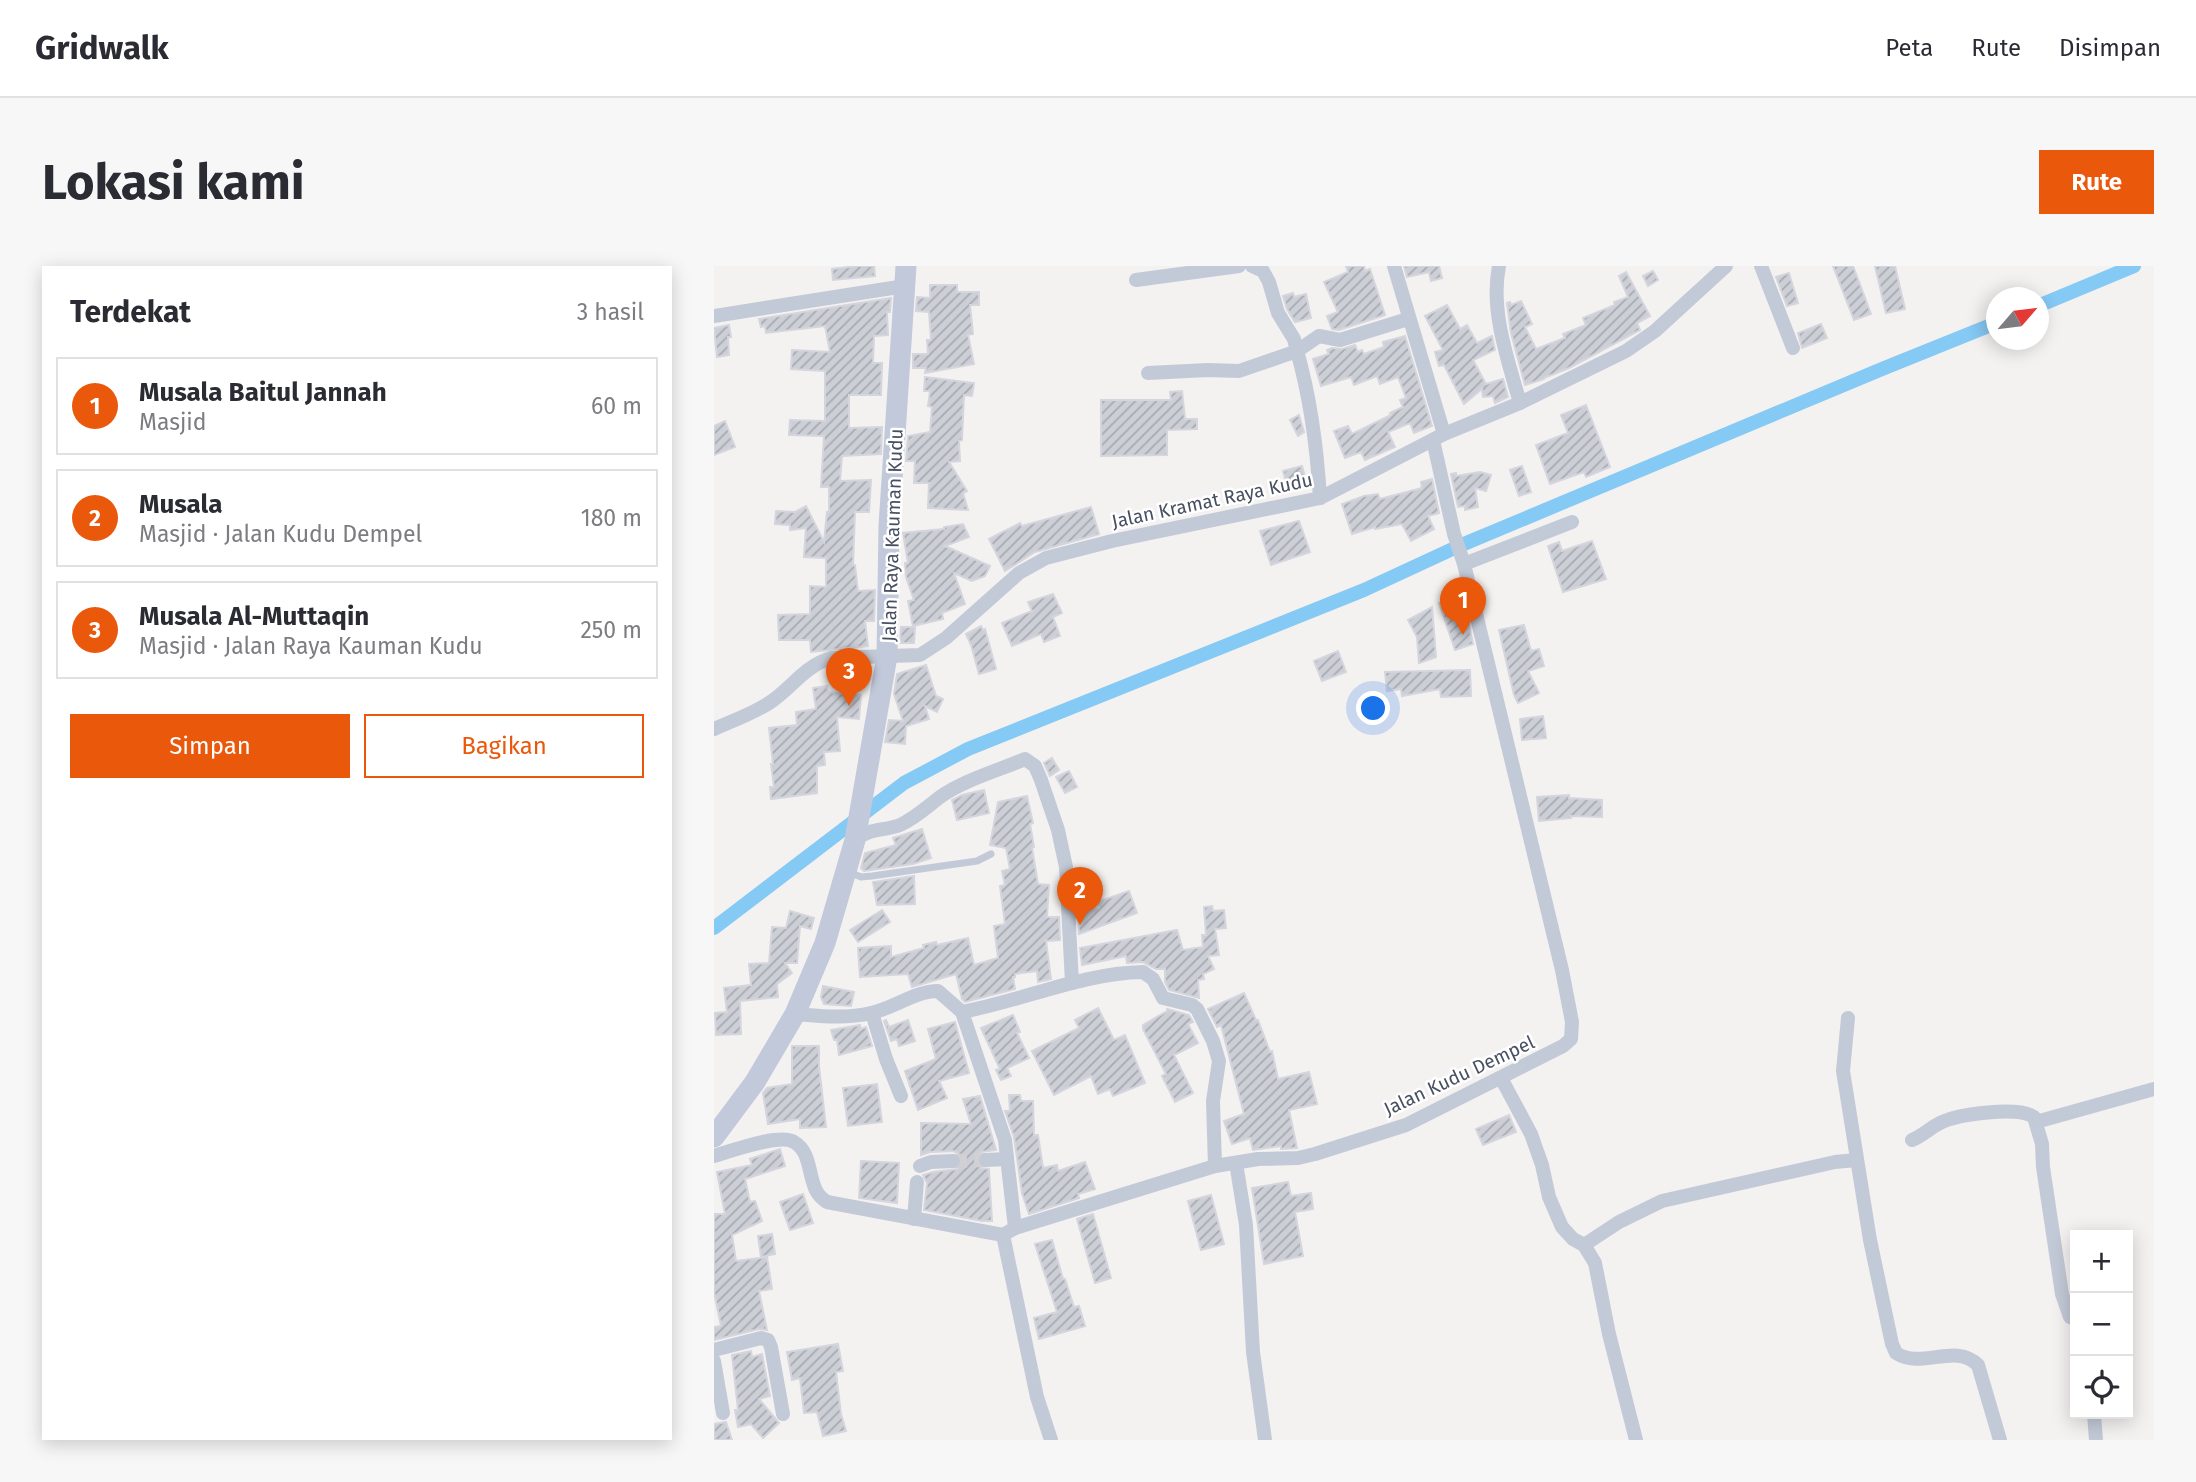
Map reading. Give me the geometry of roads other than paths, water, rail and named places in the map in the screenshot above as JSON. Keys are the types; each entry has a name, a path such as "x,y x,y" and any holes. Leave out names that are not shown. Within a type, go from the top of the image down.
{"street":[{"path":"1136,280 1239,266"},
{"path":"1252,266 1263,271 1278,313 1294,339 1307,385 1317,445 1320,498"},
{"path":"1394,266 1438,437 1454,534 1463,559 1572,522"},
{"path":"1499,266 1498,308 1520,403"},
{"name":"Jalan Kramat Raya Kudu","path":"714,729 769,703 806,670 821,661 831,658 920,655 946,638 1019,573 1046,558 1112,541 1320,498 1438,437 1520,403 1626,351 1655,331 1726,266"},
{"path":"1761,266 1793,348"},
{"path":"714,316 905,276"},
{"name":"Jalan Raya Kauman Kudu","path":"855,840 887,656 889,526 905,276"},
{"path":"1148,373 1208,370 1239,372 1297,351 1319,336 1338,341 1408,319"},
{"name":"Jalan Kudu Dempel","path":"1009,1232 1215,1166 1315,1154 1406,1125 1555,1051 1570,1038 1572,1022 1533,842 1463,559"},
{"path":"714,1137 755,1082 795,1014 825,943 855,840 868,831 899,825 967,783 1025,760 1035,766 1041,780 1058,830 1066,867 1072,983"},
{"path":"962,1012 1072,983 1143,972 1153,979 1163,998 1192,1005 1197,1009 1213,1041 1219,1061 1213,1101 1215,1166"},
{"path":"795,1014 849,1018 893,1007 925,990 938,990 962,1012 1001,1126 1007,1159 1009,1232 1037,1397 1051,1440"},
{"path":"872,1013 901,1096"},
{"path":"1848,1018 1843,1071 1870,1240 1896,1353 1914,1360 1958,1355 1971,1358 1978,1365 2000,1440"},
{"path":"1501,1078 1531,1135 1549,1198 1562,1227 1584,1245 1595,1263 1609,1334 1636,1440"},
{"path":"2036,1122 2154,1089"},
{"path":"1912,1140 1942,1122 1972,1115 2018,1111 2029,1114 2036,1122 2042,1144 2062,1294 2070,1317"},
{"path":"714,1156 780,1139 793,1140 808,1159 816,1191 827,1202 914,1219 1009,1232"},
{"path":"986,1160 1007,1159"},
{"path":"1584,1245 1619,1222 1662,1201 1835,1162 1856,1160"},
{"path":"920,1166 930,1161 953,1161"},
{"path":"1236,1163 1246,1225 1253,1352 1265,1440"},
{"path":"914,1219 917,1182"},
{"path":"714,1350 761,1338 770,1342 783,1414"},
{"path":"714,1361 723,1413"},
{"path":"2094,1419 2096,1440"}],"lane":[{"path":"846,869 861,877 872,876 977,861 991,854"}],"waterway":[{"path":"2049,301 2134,266"},
{"path":"714,928 904,783 968,749 1364,590 1459,546 1986,327"}],"tunnel":[{"path":"953,1161 986,1160"}],"place":[{"name":"Musala Baitul Jannah","path":"1463,635"},
{"name":"Musala Al-Muttaqin","path":"849,706"},
{"name":"Musala","path":"1080,925"}]}
